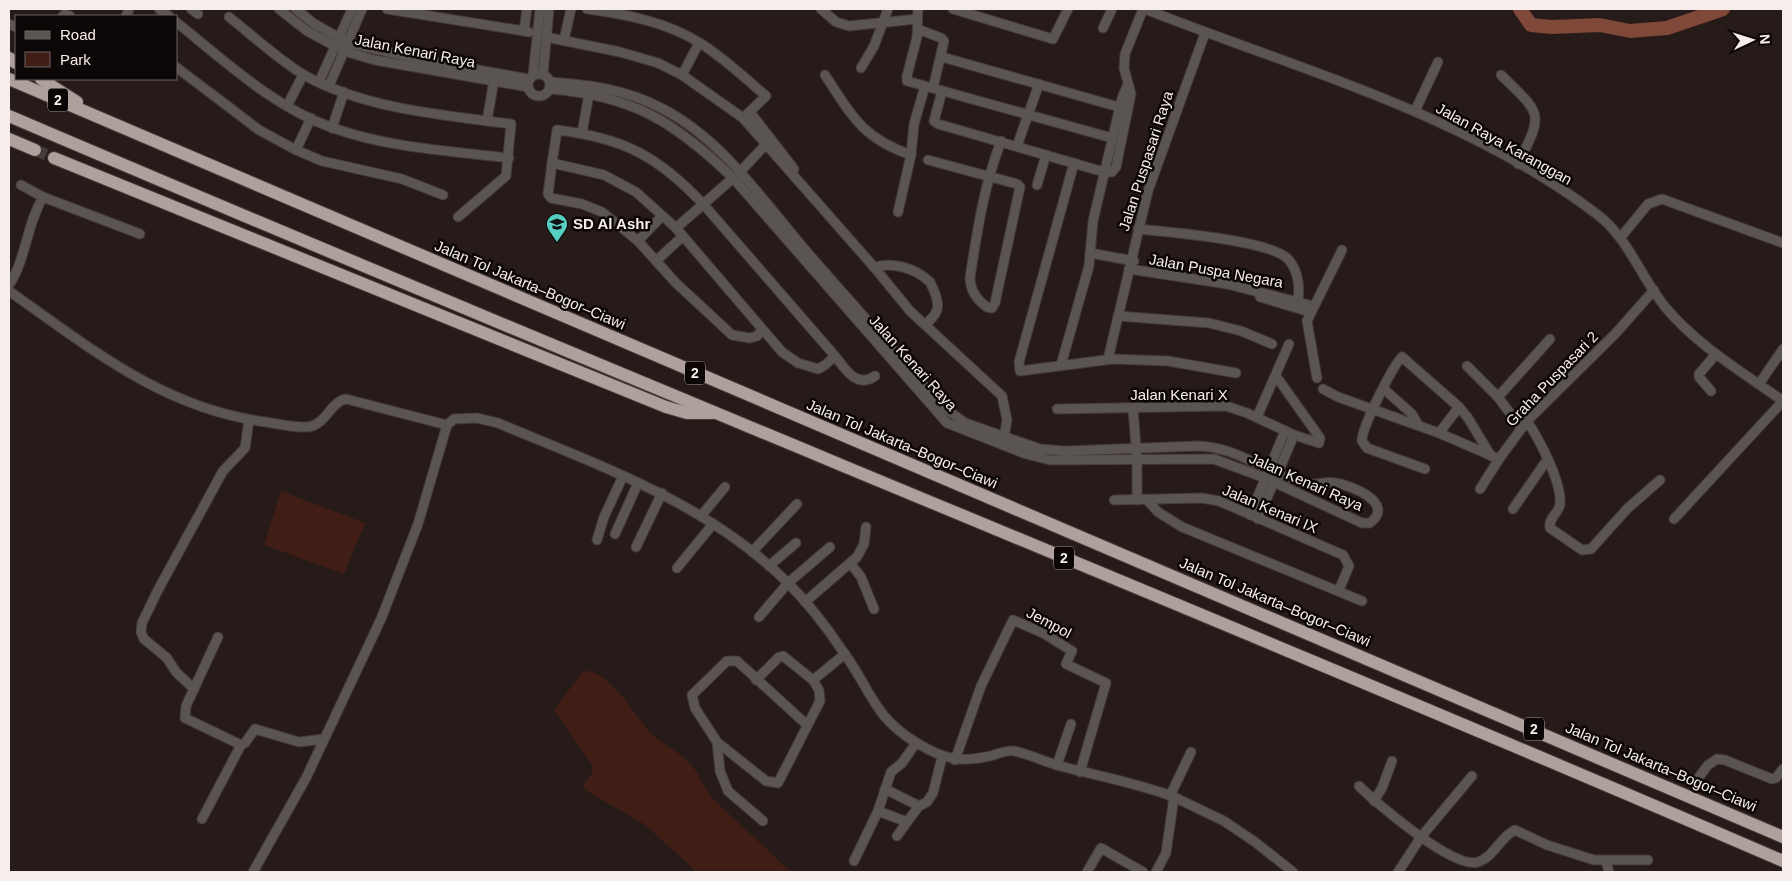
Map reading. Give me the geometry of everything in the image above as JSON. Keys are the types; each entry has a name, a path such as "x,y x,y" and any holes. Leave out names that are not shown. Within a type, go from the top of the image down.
{"highway":[{"name":"Jalan Tol Jakarta–Bogor–Ciawi","path":"9,80 1783,837"},
{"path":"43,80 107,121"},
{"name":"2","path":"9,116 1480,731 1783,861"},
{"path":"9,139 35,150"},
{"path":"54,158 666,407 687,413 716,413"}],"street":[{"name":"Jalan Kenari Raya","path":"279,9 307,31 336,47"},
{"name":"Jalan Kenari Raya","path":"296,9 344,44 375,60 494,80 530,80"},
{"path":"329,86 344,44 352,9"},
{"path":"319,82 336,47 344,44 362,9"},
{"path":"389,9 524,31 564,40 638,57 682,75 746,115 772,138 792,166 800,182"},
{"path":"524,31 527,9"},
{"path":"540,9 541,35 543,74 549,86 544,94 538,96 531,93 530,80 541,35 549,9"},
{"path":"564,40 571,9"},
{"path":"587,9 631,16 673,30 699,43 766,96 746,115"},
{"path":"821,9 843,26 917,18"},
{"path":"861,68 872,51 888,9"},
{"path":"918,9 918,29 906,78 909,82 1112,138"},
{"path":"953,9 966,10 1053,39 1056,37 1068,9"},
{"path":"1103,28 1112,9"},
{"path":"942,91 935,122 1104,172 1112,172 1116,166 1130,100 1131,90 1124,68 1125,54 1144,9"},
{"name":"Jalan Raya Karanggan","path":"1144,9 1208,34 1347,83 1415,111 1463,134 1518,164 1583,204 1600,217 1621,237 1654,290 1680,323 1716,354 1783,401"},
{"path":"229,17 303,75 344,92 394,106 511,124 509,158 504,178 458,217"},
{"path":"178,24 266,94 332,128 374,139 509,158"},
{"path":"898,212 911,155 914,124 942,57 944,39 918,29"},
{"name":"Jalan Puspasari Raya","path":"1110,359 1141,229 1208,34"},
{"path":"682,75 699,43"},
{"name":"Jalan Kenari Raya","path":"344,44 530,80"},
{"path":"942,57 1119,107"},
{"path":"1415,111 1438,62"},
{"path":"178,69 259,130 296,150 322,161 402,179 443,195"},
{"path":"530,80 543,74"},
{"path":"287,106 303,75"},
{"path":"1501,75 1528,102 1536,120 1536,129 1518,164"},
{"path":"825,76 851,114 866,131 877,141 911,155"},
{"path":"487,121 494,80"},
{"path":"1017,146 1039,84"},
{"path":"1061,365 1090,253 1093,221 1119,107 1128,84"},
{"name":"Jalan Kenari Raya","path":"549,86 633,105 658,118 694,142 737,175"},
{"name":"Jalan Kenari Raya","path":"549,86 599,86 638,97 655,105 695,130 737,175 930,399 952,415 992,438 1050,460 1214,460 1266,478 1362,522 1372,522 1378,512 1372,498 1348,486 1334,482 1320,485 1304,484 1220,448 1136,448 1055,451 1040,449 1004,437 992,438"},
{"path":"332,128 344,92"},
{"path":"582,134 589,94"},
{"path":"746,115 766,146 800,182 910,311 1002,396 1007,420 1004,437"},
{"path":"296,150 311,118"},
{"path":"762,330 757,336 750,338 732,335 676,283 638,240 602,212 582,204 551,198 548,194 556,130 610,140 640,151 682,182 856,380 865,382 875,376"},
{"path":"676,228 737,175 772,138"},
{"path":"928,160 988,176 1017,184 1020,188 995,303 988,308 972,291 970,277 976,229 988,176 1001,141"},
{"path":"1037,185 1046,155"},
{"path":"552,163 604,175 621,182 676,228 762,330 790,359 820,369 835,356"},
{"path":"1074,163 1019,362 1019,369 1023,372 1110,359 1168,361 1236,373"},
{"path":"21,185 43,197 140,234"},
{"path":"9,285 17,272 34,212 43,197"},
{"path":"1621,237 1648,204 1662,199 1783,243"},
{"path":"638,240 662,216"},
{"path":"1141,229 1210,236 1283,255 1292,265 1296,275 1298,304 1312,309"},
{"path":"656,261 683,236"},
{"path":"1317,378 1308,325 1312,309 1342,250"},
{"name":"Jalan Puspa Negara","path":"1090,253 1131,268 1226,286 1298,304"},
{"path":"874,267 886,264 898,266 930,282 937,298 938,313 925,324"},
{"name":"Graha Puspasari 2","path":"1480,490 1495,457 1524,425 1616,333 1654,290"},
{"path":"9,291 132,376 190,404 249,420 309,427 323,419 340,400 346,399 447,425"},
{"path":"1121,316 1209,323 1241,331 1272,344"},
{"path":"1498,397 1550,339"},
{"path":"1258,417 1289,344"},
{"path":"1759,384 1783,349"},
{"path":"1711,391 1699,374 1716,354"},
{"path":"1425,469 1364,445 1363,431 1400,360 1404,357 1459,408 1495,457"},
{"path":"1467,366 1524,425 1547,460 1556,481 1560,503 1550,521 1550,528 1585,551 1593,547 1627,509 1660,480"},
{"name":"Jalan Kenari X","path":"1057,409 1226,406 1258,417 1316,444 1320,442 1320,438 1276,376"},
{"path":"1323,389 1338,397 1439,433 1495,457"},
{"path":"1384,389 1412,414 1418,425"},
{"path":"1674,519 1783,401"},
{"path":"1439,433 1459,408"},
{"path":"1133,409 1137,459 1137,500"},
{"path":"253,872 306,778 358,671 418,524 447,425 454,419 490,420 662,493 713,524 752,552 788,583 845,654 881,714 898,732 916,743 942,757 955,760 980,758 1011,751 1080,772 1172,796 1224,821 1255,842 1293,872"},
{"path":"194,689 176,672 167,658 144,639 141,632 142,623 223,470 244,448 249,420"},
{"path":"1254,517 1269,468 1285,431"},
{"path":"1254,517 1279,472 1294,435"},
{"path":"1513,509 1547,460"},
{"path":"596,540 604,517 623,476"},
{"path":"615,534 638,483"},
{"path":"700,516 725,487"},
{"path":"636,547 662,493"},
{"name":"Jalan Kenari IX","path":"1114,500 1211,499 1343,555 1349,566 1339,590"},
{"path":"1147,500 1158,512 1182,527 1362,601"},
{"path":"752,552 797,504"},
{"path":"676,568 713,524"},
{"path":"805,602 857,558 864,544 866,527"},
{"path":"769,566 796,543"},
{"path":"759,617 788,583 830,547"},
{"path":"851,564 861,577 874,609"},
{"name":"Jempol","path":"955,760 981,686 1013,620 1042,633 1072,651 1066,664 1106,683 1080,772"},
{"path":"218,637 186,706 185,718 240,745 245,744 255,729 299,742 324,738"},
{"path":"813,680 845,654"},
{"path":"756,680 783,656 813,680 819,690 820,701 778,783 766,781 717,742 695,708 692,696 727,661 737,661 756,680 807,725"},
{"path":"1056,765 1071,724"},
{"path":"717,742 720,771 728,791 763,821"},
{"path":"854,861 878,810 891,772 902,763 916,743"},
{"path":"202,819 240,745"},
{"path":"1156,872 1166,853 1172,796 1191,752"},
{"path":"898,836 919,806 927,802 933,793 942,757"},
{"path":"1696,781 1708,764 1717,759 1725,760 1772,779 1776,778 1783,769"},
{"path":"1374,801 1382,788 1392,761"},
{"path":"1398,872 1421,837 1472,776"},
{"path":"1359,786 1374,801 1421,837 1469,863 1482,860 1516,830 1565,852 1606,861 1648,860"},
{"path":"885,789 919,806"},
{"path":"878,810 907,822"},
{"path":"1087,872 1101,848 1143,872"},
{"path":"1606,861 1609,872"}],"green space":[{"path":"281,491 365,523 344,574 264,545"},
{"path":"583,671 594,673 604,678 613,686 653,735 690,763 713,799 791,872 697,872 644,824 585,790 583,785 592,773 593,766 554,710"}],"waterway":[{"path":"1520,9 1531,25 1552,27 1600,25 1630,31 1667,28 1723,9"}],"tunnel":[{"path":"35,150 54,158"}],"place":[{"name":"SD Al Ashr","path":"557,243"}]}
